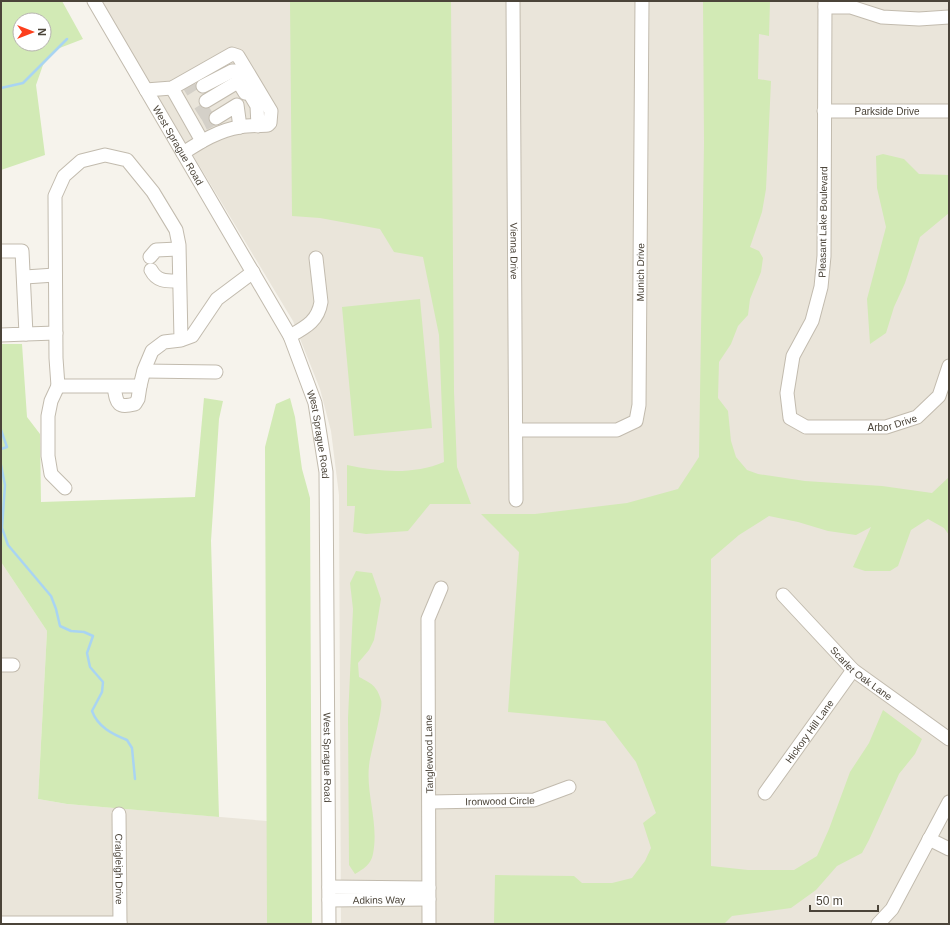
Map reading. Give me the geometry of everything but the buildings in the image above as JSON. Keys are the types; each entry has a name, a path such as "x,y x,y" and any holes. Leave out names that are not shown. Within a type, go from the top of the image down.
{"street":[{"name":"West Sprague Road","path":"94,1 290,336 315,403 326,472 329,924"},
{"name":"Vienna Drive","path":"513,1 516,500"},
{"name":"Munich Drive","path":"516,430 618,430 636,421 639,405 642,1"},
{"path":"825,4 851,7 882,17 919,19 949,17"},
{"name":"Pleasant Lake Boulevard","path":"806,427 790,418 787,393 793,356 812,321 821,287 824,256 825,4"},
{"path":"146,90 195,111 226,130 270,123 271,111 238,56 232,54 195,111 183,153"},
{"path":"202,83 232,71 236,71 257,106 253,126"},
{"path":"195,111 243,90 250,105 253,126"},
{"path":"195,111 237,105 253,126"},
{"name":"Parkside Drive","path":"824,111 949,111"},
{"path":"65,488 51,474 48,456 48,416 51,401 58,386 55,275 56,196 64,176 82,161 105,155 126,160 153,192 176,230 181,340"},
{"path":"178,249 156,250 150,264 154,276 161,280 179,280"},
{"path":"1,251 22,251 25,277 26,334"},
{"path":"290,336 307,326 317,315 320,309 321,302 316,258"},
{"path":"114,387 116,401 120,405 125,406 135,404 138,399 144,371 152,351 164,342 181,340 192,336 217,299 253,272"},
{"path":"25,277 55,275"},
{"path":"1,335 56,333"},
{"name":"Arbor Drive","path":"806,427 886,427 917,417 939,396 949,366"},
{"path":"144,371 216,372"},
{"path":"58,386 140,386"},
{"name":"Tanglewood Lane","path":"429,924 430,802 428,619 441,588"},
{"name":"Scarlet Oak Lane","path":"783,596 853,670 949,740"},
{"name":"Hickory Hill Lane","path":"765,793 853,670"},
{"name":"Ironwood Circle","path":"430,802 534,800 569,787"},
{"path":"878,924 892,909 949,802"},
{"name":"Craigleigh Drive","path":"119,814 120,923"},
{"path":"929,839 949,850"},
{"name":"Adkins Way","path":"329,893 429,893"},
{"path":"1,923 120,923"}],"shaded area":[{"path":"100,1 949,1 949,924 341,924 339,495 331,431 320,389 293,321"},
{"path":"1,562 47,631 38,799 67,804 267,821 267,924 1,924"}],"green space":[{"path":"1,1 62,1 83,39 57,49 43,65 36,85 45,155 1,170"},
{"path":"290,1 451,1 454,392 457,467 471,504 430,504 408,531 366,534 353,532 355,506 347,506 347,465 384,471 408,471 444,462 439,335 423,257 394,252 380,229 320,218 292,216"},
{"path":"703,1 770,1 769,36 759,34 758,79 771,81 766,189 762,212 750,247 759,251 763,258 761,272 750,299 748,315 738,326 731,344 719,362 718,398 728,411 731,441 736,457 747,470 758,474 805,481 882,486 932,493 949,477 949,535 944,528 928,519 911,530 898,566 890,571 865,571 853,567 871,527 856,535 828,531 798,522 769,516 739,535 711,559 711,866 748,870 794,870 817,856 829,829 850,772 869,743 883,710 922,739 915,754 899,774 862,853 837,866 816,890 791,908 732,916 724,924 494,924 495,875 574,876 582,883 612,883 632,878 645,861 651,848 643,823 656,813 636,762 605,721 508,712 519,552 481,514 535,514 627,503 678,489 699,457 704,143"},
{"path":"883,154 904,159 919,174 949,175 949,213 920,237 905,283 894,307 886,333 870,344 867,299 886,227 877,188 876,156"},
{"path":"420,299 432,428 354,436 342,307"},
{"path":"1,344 22,344 27,417 40,434 41,502 195,497 204,398 223,401 219,419 211,541 219,817 67,804 38,799 47,631 1,562"},
{"path":"290,398 295,417 302,469 310,498 312,924 267,924 265,447 276,404"},
{"path":"356,571 372,573 381,599 374,640 369,650 358,663 359,677 370,683 375,688 381,700 381,704 379,721 369,766 369,788 374,820 373,854 369,864 355,874 349,865 348,718 353,609 350,583"}],"waterway":[{"path":"1,88 23,83 67,39"},
{"path":"1,430 7,447 1,449"},
{"path":"1,465 5,485 2,528 8,545 51,596 60,626 71,631 84,632 93,636 87,653 90,667 103,682 102,692 92,711 102,726 127,740 132,748 135,779"}],"tunnel":[{"path":"184,90 200,80"},
{"path":"198,114 209,107"},
{"path":"204,124 216,118"}]}
